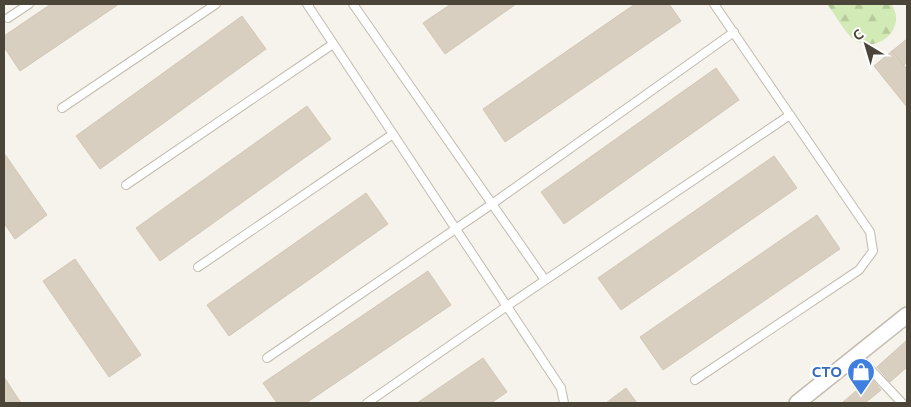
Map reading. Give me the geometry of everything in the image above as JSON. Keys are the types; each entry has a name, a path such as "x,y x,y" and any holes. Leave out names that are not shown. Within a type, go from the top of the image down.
{"street":[{"path":"797,403 907,315"}],"lane":[{"path":"8,18 29,4"},
{"path":"62,108 216,4"},
{"path":"307,4 561,388 564,403"},
{"path":"355,4 545,280"},
{"path":"695,380 858,270 873,251 870,232 714,4"},
{"path":"267,358 492,204 734,32"},
{"path":"126,185 333,44"},
{"path":"367,403 790,115"},
{"path":"198,267 393,134"},
{"path":"857,355 902,403"}],"green space":[{"path":"827,4 891,4 896,21 889,36 874,44 865,44 852,38"}],"building":[{"path":"51,4 119,4 20,71 4,47 4,36"},
{"path":"451,4 516,4 445,54 423,23"},
{"path":"635,4 669,4 681,21 505,142 483,109"},
{"path":"242,16 266,49 100,169 76,136"},
{"path":"907,39 907,62 904,65 892,51"},
{"path":"892,51 907,69 907,107 874,66"},
{"path":"716,68 739,100 564,224 541,192"},
{"path":"307,106 331,139 160,261 136,228"},
{"path":"4,153 47,215 15,239 4,223"},
{"path":"774,156 797,188 621,310 598,278"},
{"path":"366,193 388,224 229,336 207,305"},
{"path":"817,215 840,249 663,370 640,337"},
{"path":"75,259 141,355 109,377 43,281"},
{"path":"428,271 451,305 306,403 277,403 263,383"},
{"path":"907,340 907,367 890,382 877,367"},
{"path":"483,358 507,392 491,403 417,403"},
{"path":"4,377 21,403 4,403"},
{"name":"СТО","path":"871,378 881,390 865,403 842,403"},
{"path":"626,388 637,403 606,403"}],"place":[{"name":"СТО","path":"861,396"}]}
